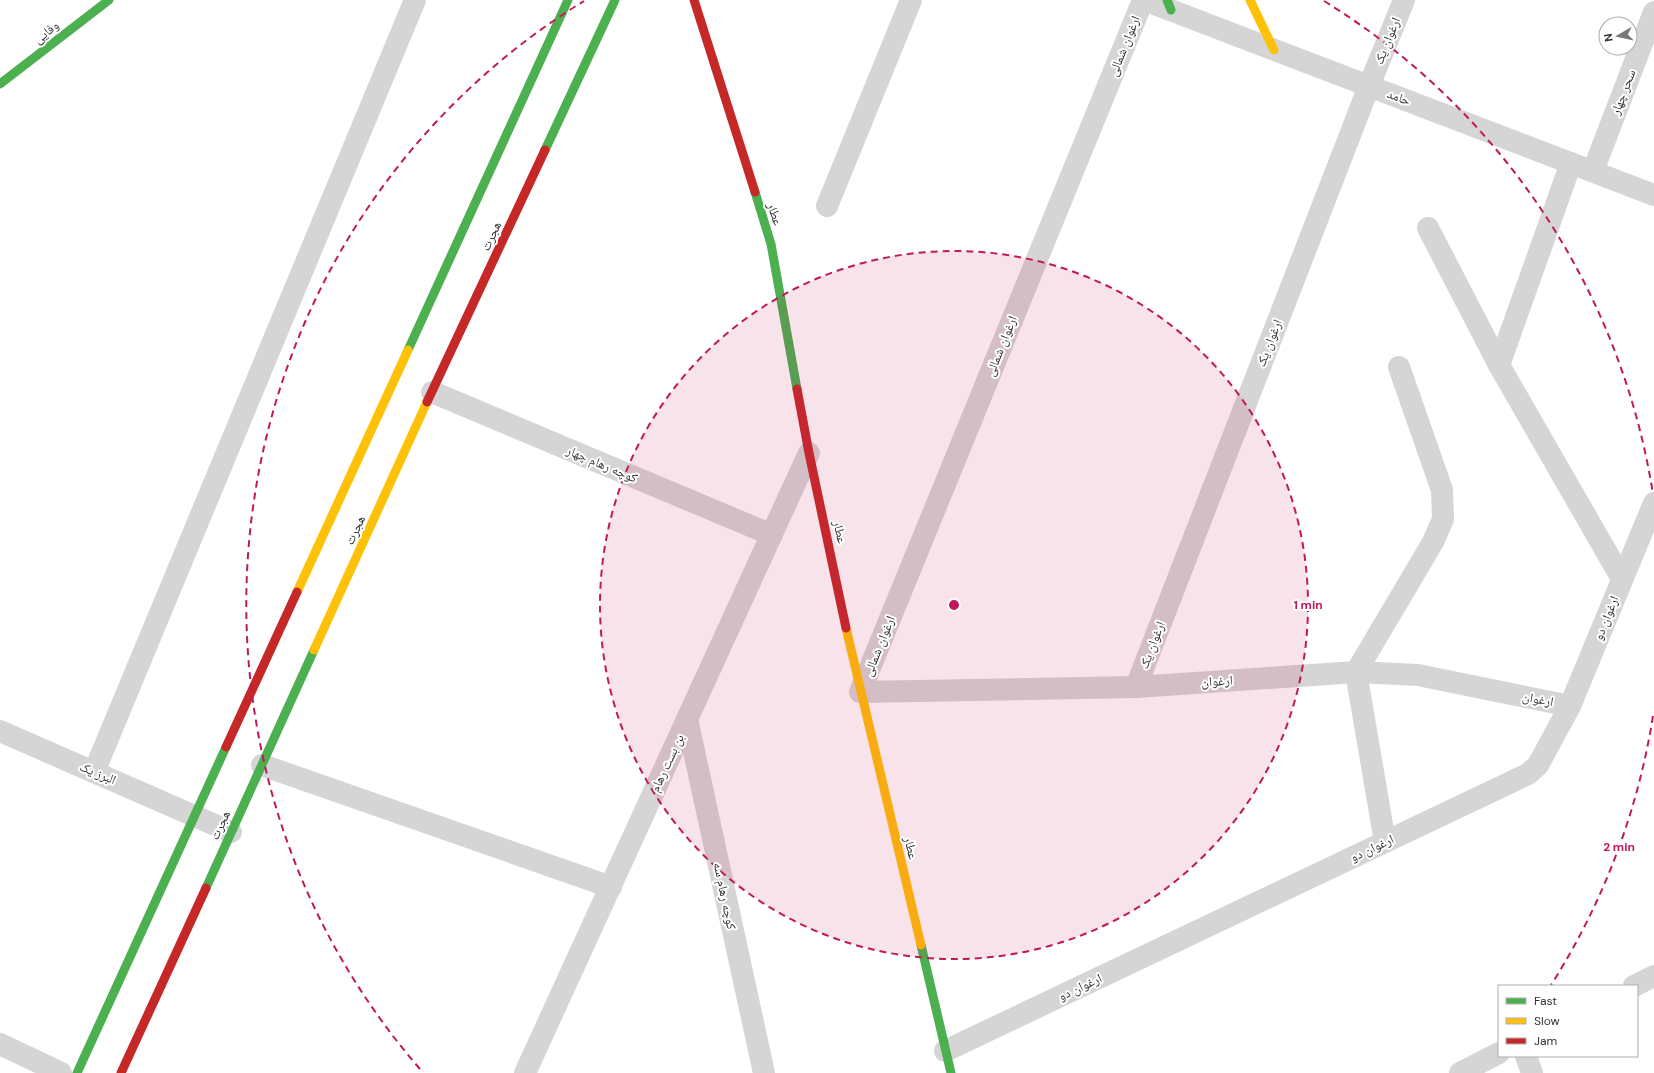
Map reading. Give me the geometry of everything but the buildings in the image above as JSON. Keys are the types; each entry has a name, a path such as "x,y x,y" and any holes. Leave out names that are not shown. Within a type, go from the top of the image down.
{"street":[{"name":"وفایی","path":"0,84 109,0"},
{"path":"94,772 415,0"},
{"name":"هجرت","path":"77,1073 568,0"},
{"name":"هجرت","path":"121,1073 432,392 615,0"},
{"name":"عطار","path":"694,0 771,244 809,453 860,692 950,1073"},
{"path":"827,206 911,0"},
{"name":"حامد","path":"1143,0 1169,5 1274,50 1654,195"},
{"name":"ارغوان شمالی","path":"860,692 1143,0"},
{"path":"1250,0 1274,50"},
{"name":"ارغوان یک","path":"1136,687 1369,86 1404,0"},
{"name":"سحر چهار","path":"1593,172 1654,12"},
{"path":"1500,365 1571,163"},
{"path":"1428,228 1500,365 1622,579"},
{"path":"1385,842 1356,672 1433,542 1443,519 1442,490 1399,367"},
{"name":"کوچه رهام چهار","path":"432,392 772,535"},
{"name":"بن بست رهام","path":"525,1073 809,453"},
{"name":"ارغوان دو","path":"945,1051 1528,774 1538,765 1570,706 1654,503"},
{"name":"ارغوان","path":"860,692 1136,687 1356,672 1418,676 1570,706"},
{"name":"کوچه رهام سه","path":"687,719 764,1073"},
{"name":"البرز یک","path":"0,731 231,832"},
{"path":"262,765 611,887"},
{"path":"1636,985 1654,976"},
{"path":"0,1044 61,1073"},
{"path":"1460,1073 1498,1054"},
{"path":"1526,1057 1532,1073"}],"traffic: fast":[{"path":"0,84 109,0"},
{"path":"408,350 568,0"},
{"path":"545,150 615,0"},
{"path":"1167,0 1171,10"},
{"path":"755,192 771,244 797,389"},
{"path":"206,888 314,650"},
{"path":"77,1073 226,747"},
{"path":"921,945 951,1073"}],"traffic: slow":[{"path":"1250,0 1274,50"},
{"path":"297,592 408,350"},
{"path":"314,650 427,402"},
{"path":"846,628 921,945"}],"traffic: jam":[{"path":"694,0 755,192"},
{"path":"427,402 545,150"},
{"path":"797,389 846,628"},
{"path":"226,747 297,592"},
{"path":"121,1073 206,888"}]}
